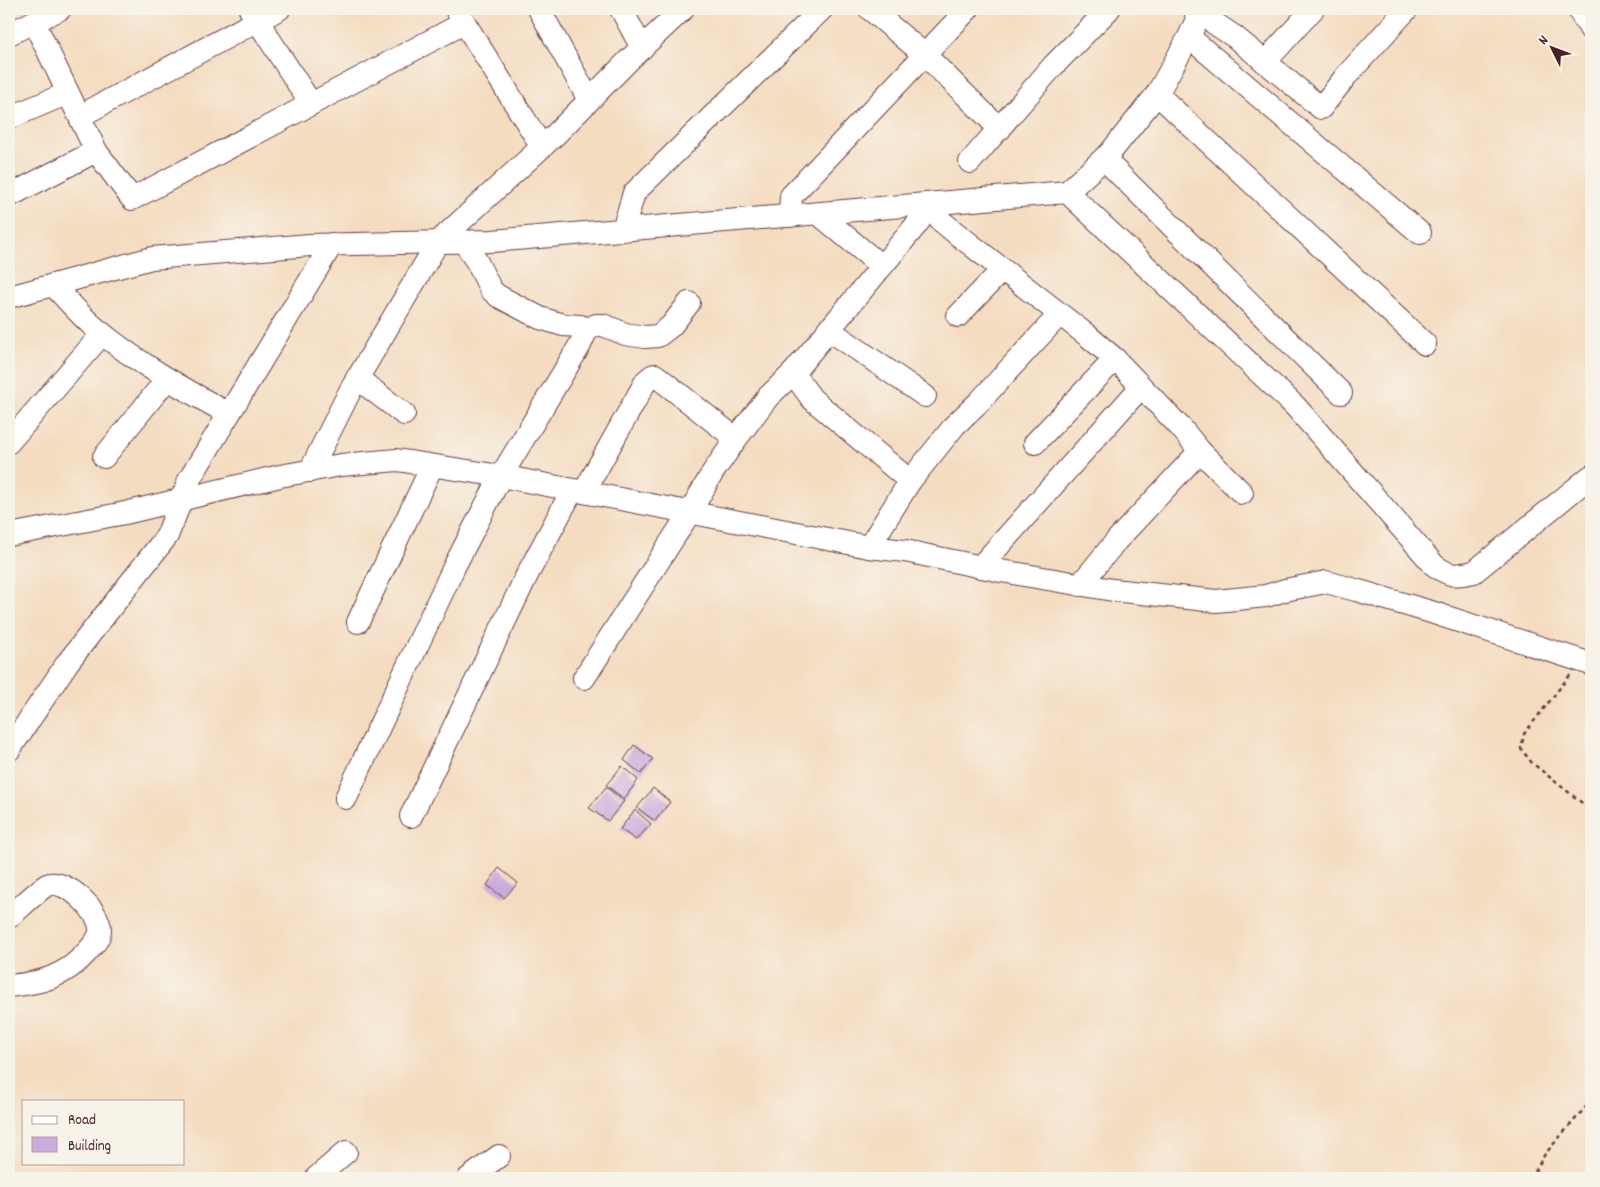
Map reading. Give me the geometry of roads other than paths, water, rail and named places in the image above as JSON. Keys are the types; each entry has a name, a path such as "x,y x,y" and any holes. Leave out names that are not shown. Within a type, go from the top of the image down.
{"street":[{"path":"9,34 60,9"},
{"path":"80,116 254,14 279,9"},
{"path":"539,9 590,100"},
{"path":"621,9 642,48"},
{"path":"310,471 357,378 438,242 542,147 683,9"},
{"path":"623,230 634,193 822,9"},
{"path":"870,9 925,55 1000,129"},
{"path":"790,216 791,196 968,9"},
{"path":"970,162 1053,66 1109,9"},
{"path":"1265,62 1313,9"},
{"path":"1204,19 1235,37 1321,108 1346,76 1407,9"},
{"path":"1578,9 1591,30"},
{"path":"254,14 311,104"},
{"path":"34,22 96,151 132,199 311,104 460,16 542,147"},
{"path":"9,297 152,258 310,245 492,241 1067,192 1110,153 1157,94 1204,19"},
{"path":"1204,19 1420,233"},
{"path":"9,118 68,93"},
{"path":"1157,94 1425,344"},
{"path":"9,196 96,151"},
{"path":"1104,159 1341,393"},
{"path":"1067,192 1295,406 1434,565 1445,573 1457,575 1474,572 1591,476"},
{"path":"584,678 690,512 713,472 736,439 768,397 793,373 917,224 930,204"},
{"path":"930,204 940,220 1115,359 1182,429 1200,451 1242,493"},
{"path":"819,214 881,266"},
{"path":"464,242 477,262 491,290 498,296 540,318 563,325 581,326 586,331"},
{"path":"9,750 68,662 167,536 189,480 332,244"},
{"path":"958,316 1002,270"},
{"path":"53,285 102,334 152,370 229,414"},
{"path":"346,798 454,567 500,476 580,345 586,331 596,325 603,325 625,334 645,337 658,336 671,326 689,303"},
{"path":"869,547 910,481 955,426 1059,315"},
{"path":"828,329 925,396"},
{"path":"9,442 102,334"},
{"path":"1035,443 1115,359"},
{"path":"793,373 812,399 910,481"},
{"path":"411,816 527,575 646,381 655,375 736,439"},
{"path":"357,378 404,414"},
{"path":"104,457 167,379"},
{"path":"980,567 1141,387"},
{"path":"1080,584 1117,540 1200,451"},
{"path":"9,535 181,500 280,476 342,465 397,460 500,476 869,547 904,551 980,567 1142,594 1216,601 1266,596 1285,590 1326,582 1431,612 1586,663"},
{"path":"358,622 432,466"},
{"path":"9,917 48,885 59,884 73,891 89,906 98,919 100,929 94,945 77,964 56,977 27,985 9,986"},
{"path":"316,1178 346,1152"},
{"path":"469,1178 499,1156"}]}
